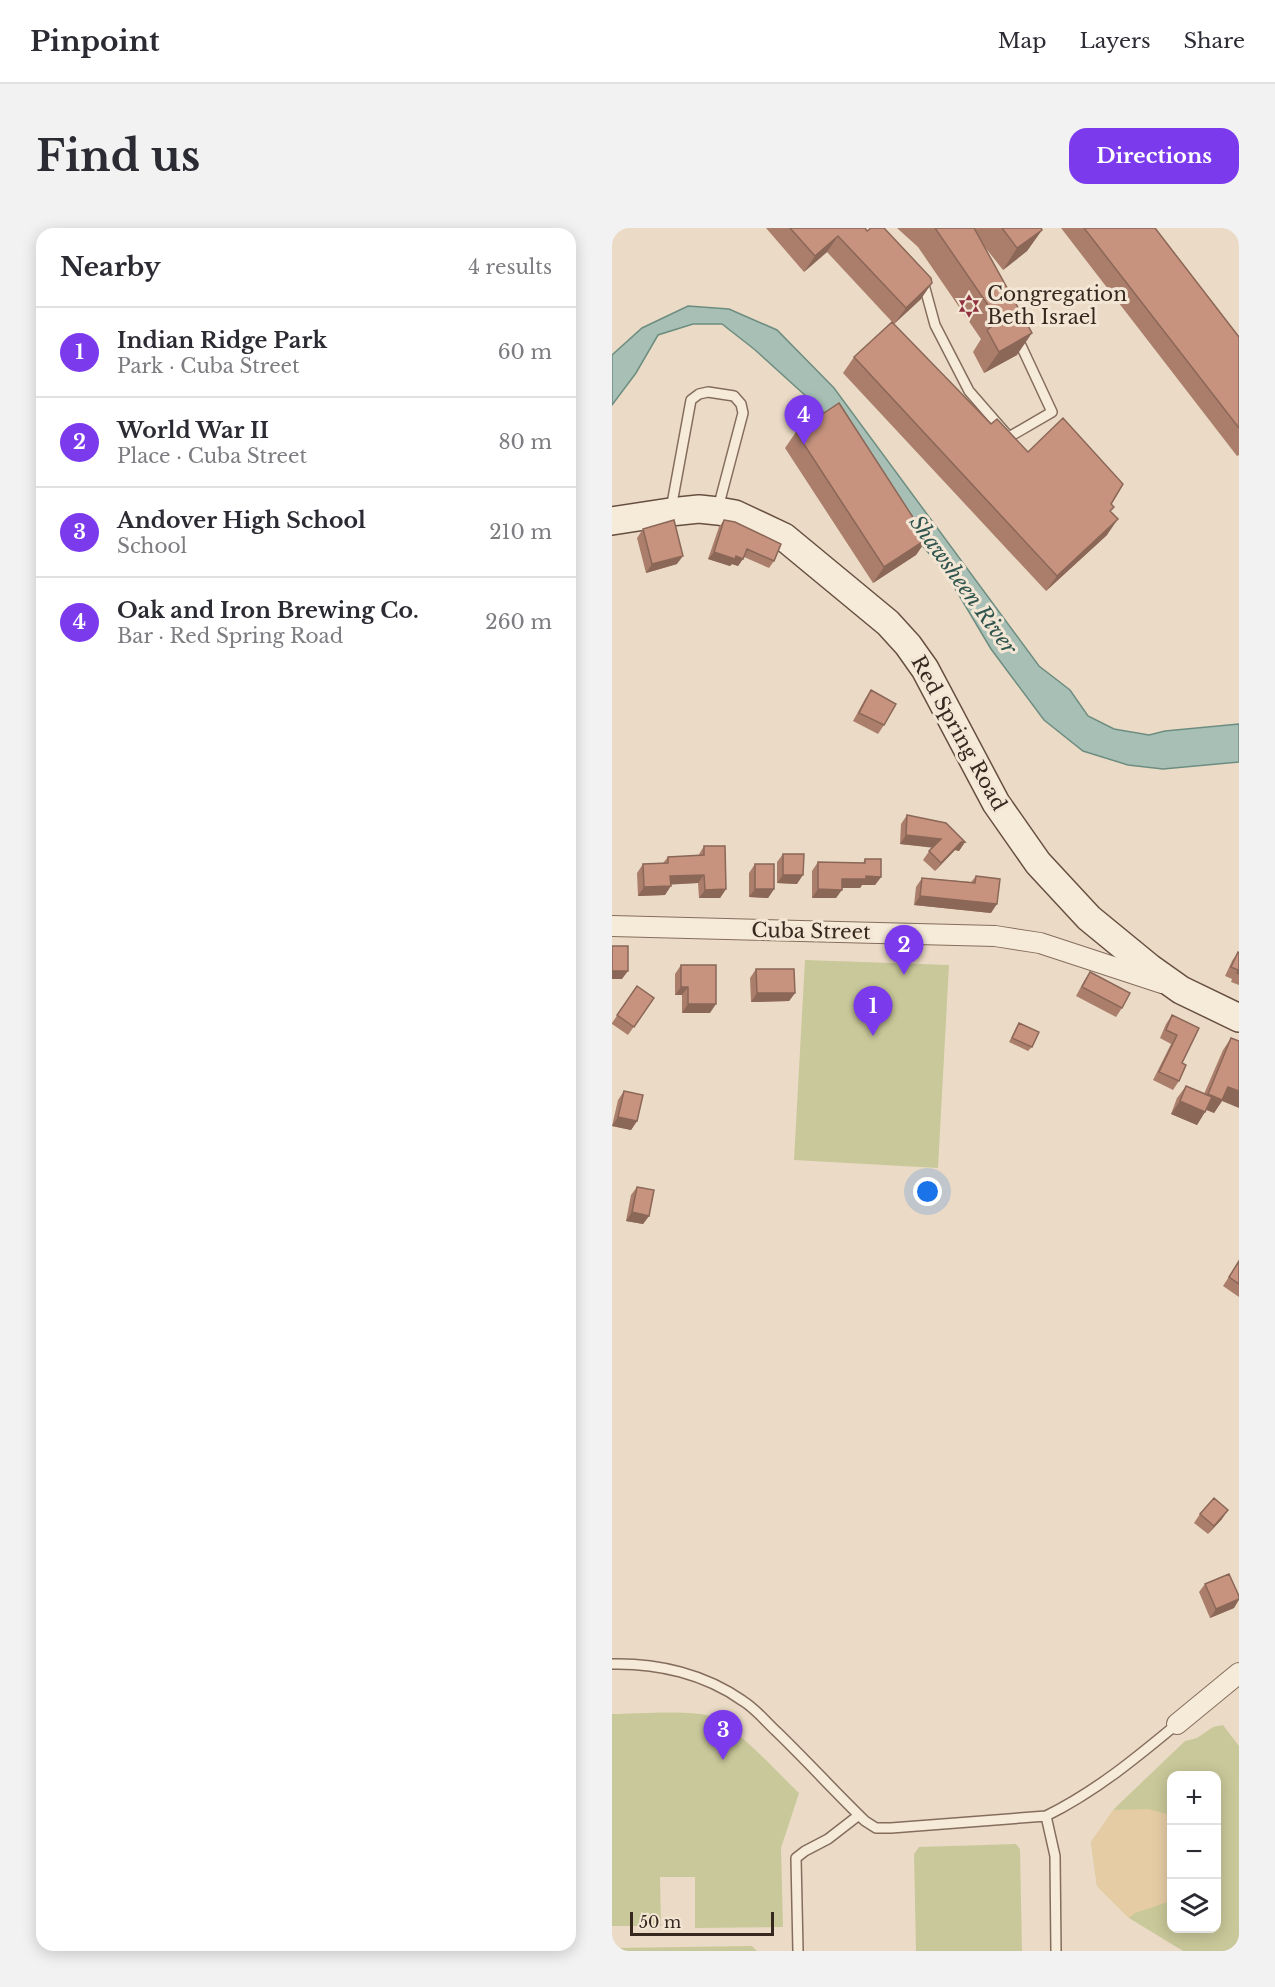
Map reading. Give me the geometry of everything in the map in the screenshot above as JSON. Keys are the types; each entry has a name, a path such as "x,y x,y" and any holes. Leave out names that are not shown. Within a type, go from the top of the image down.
{"main road":[{"name":"Red Spring Road","path":"612,521 699,509 720,501 735,514 784,537 899,633 926,669 996,803 1038,863 1089,918 1181,990 1239,1018"}],"street":[{"name":"Cuba Street","path":"612,926 994,936 1040,943 1181,990"},
{"path":"1177,1724 1239,1673"}],"lane":[{"path":"916,274 924,282 935,325 969,390 1009,437 1052,412 1016,335 1016,325"},
{"path":"670,512 691,400 699,394 717,393 734,396 741,404 743,413 720,501"},
{"path":"612,1664 666,1668 699,1678 745,1702 859,1815 870,1825 883,1828 1046,1816 1072,1803 1123,1769 1177,1724"},
{"path":"798,1951 796,1858 828,1839 859,1815"},
{"path":"1046,1816 1055,1856 1056,1951"}],"green space":[{"path":"805,960 949,965 938,1168 794,1160"},
{"path":"692,1713 713,1717 746,1741 799,1793 781,1848 783,1927 695,1928 695,1877 660,1877 661,1926 612,1926 612,1714"},
{"path":"1223,1725 1239,1746 1239,1951 1183,1951 1129,1918 1097,1886 1091,1842 1115,1808 1185,1741 1197,1738 1213,1727"},
{"path":"1016,1844 1020,1849 1022,1951 916,1951 914,1854 919,1847"},
{"path":"752,1946 757,1951 612,1951 612,1948"}],"sand":[{"path":"1148,1809 1167,1814 1167,1902 1135,1913 1129,1918 1097,1886 1091,1842 1113,1810"}],"water":[{"name":"Shawsheen River","path":"688,306 729,309 777,330 834,388 1039,666 1070,690 1088,716 1114,729 1149,735 1165,731 1239,724 1239,762 1163,769 1128,765 1083,751 1044,720 991,649 947,575 906,526 829,417 754,349 722,324 693,324 658,335 636,373 612,405 612,355 642,328"}],"building":[{"path":"790,228 865,228 867,231 871,228 884,228 931,278 932,283 906,308 838,236 815,256"},
{"path":"935,228 974,228 1032,333 999,352 987,330 999,321"},
{"path":"1002,228 1041,228 1042,230 1017,248"},
{"path":"1084,228 1155,228 1239,337 1239,428"},
{"path":"892,322 991,424 997,419 1028,452 1063,418 1123,484 1111,504 1114,507 1110,511 1118,519 1057,576 854,357"},
{"path":"839,403 927,539 884,567 796,432"},
{"path":"674,520 683,556 652,564 643,529"},
{"path":"724,520 735,522 781,544 774,561 747,549 743,559 736,556 735,559 714,552"},
{"path":"871,690 896,704 884,725 859,713"},
{"path":"907,815 946,823 965,842 961,842 941,863 929,851 941,839 906,835"},
{"path":"704,846 725,846 726,889 705,890 704,875 670,876 671,886 644,887 643,864 668,863 668,857 704,855"},
{"path":"783,854 804,854 803,875 783,875"},
{"path":"865,859 881,859 881,877 842,879 842,890 818,889 818,862 865,863"},
{"path":"755,864 774,864 774,889 755,889"},
{"path":"976,876 1000,879 997,904 920,896 922,878 975,883"},
{"path":"612,946 628,946 628,971 612,971"},
{"path":"1238,952 1239,974 1238,970 1231,967"},
{"path":"681,965 716,965 716,1004 688,1004 688,987 681,987"},
{"path":"756,969 794,969 795,993 757,993"},
{"path":"1090,972 1130,993 1122,1008 1082,987"},
{"path":"637,986 654,998 634,1027 617,1015"},
{"path":"1172,1015 1199,1028 1182,1063 1186,1065 1179,1081 1159,1072 1177,1035 1166,1030"},
{"path":"1019,1023 1039,1032 1032,1047 1012,1038"},
{"path":"1231,1038 1239,1041 1239,1091 1228,1087 1222,1100 1208,1094"},
{"path":"1186,1086 1212,1097 1205,1112 1180,1101"},
{"path":"624,1091 643,1095 637,1121 618,1117"},
{"path":"637,1187 654,1190 649,1216 632,1212"},
{"path":"1239,1261 1239,1284 1229,1277"},
{"path":"1214,1498 1228,1510 1214,1526 1200,1514"},
{"path":"1229,1574 1239,1599 1216,1609 1205,1584"}],"place":[{"name":"Congregation Beth Israel","path":"969,306"},
{"name":"Oak and Iron Brewing Co.","path":"804,445"},
{"name":"World War II","path":"904,975"},
{"name":"Indian Ridge Park","path":"873,1036"},
{"name":"Andover High School","path":"723,1760"}]}
